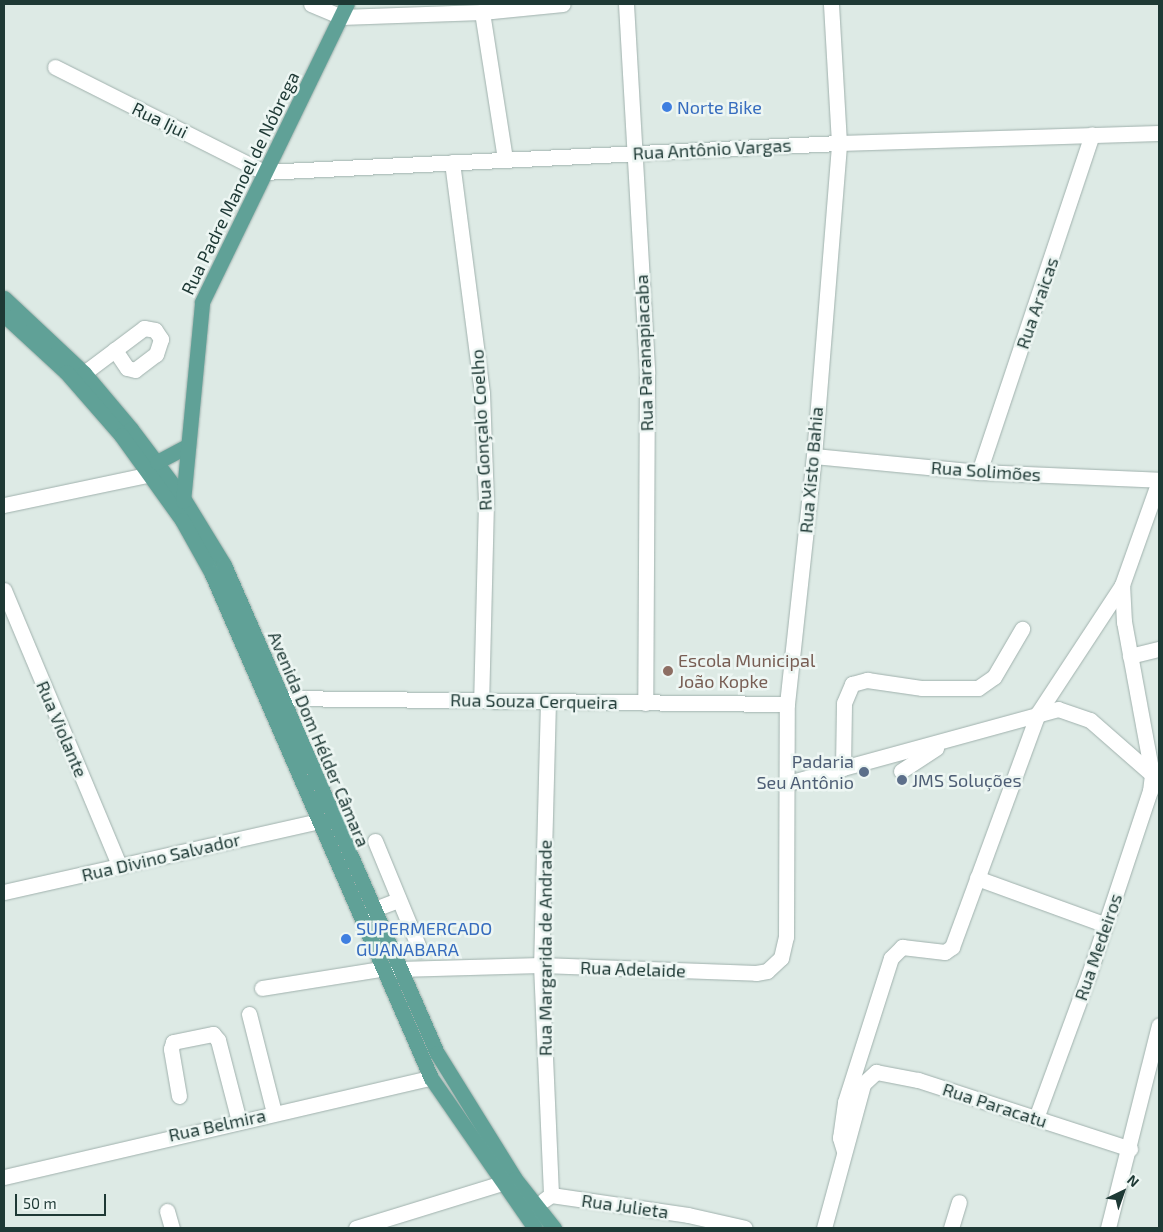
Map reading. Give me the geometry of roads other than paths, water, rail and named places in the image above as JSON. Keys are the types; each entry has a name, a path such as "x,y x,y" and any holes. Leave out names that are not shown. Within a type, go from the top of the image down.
{"main road":[{"name":"Rua Padre Manoel de Nóbrega","path":"182,520 187,446 202,302 344,11"},
{"name":"Avenida Dom Hélder Câmara","path":"4,298 84,373 154,468 211,572 381,969 431,1078 508,1182 536,1206 554,1228"},
{"name":"Avenida Dom Hélder Câmara","path":"4,315 66,372 183,498 224,565 372,910 437,1053 535,1228"},
{"path":"154,468 187,446"}],"street":[{"path":"312,4 344,11 482,12 563,4"},
{"name":"Rua Paranapiacaba","path":"626,4 636,153 647,373 645,703"},
{"name":"Rua Xisto Bahia","path":"786,937 787,704 814,456 839,143 831,4"},
{"path":"482,12 505,159"},
{"name":"Rua Ijui","path":"55,68 264,172"},
{"name":"Rua Antônio Vargas","path":"264,172 839,143 1159,133"},
{"name":"Rua Araicas","path":"979,472 1092,134"},
{"name":"Rua Gonçalo Coelho","path":"452,162 482,392 486,502 481,700"},
{"path":"84,373 115,350"},
{"name":"Rua Solimões","path":"814,456 979,472 1159,481"},
{"path":"4,505 154,468"},
{"path":"824,1228 844,1151 840,1138 845,1102 891,958 898,949 912,946 944,952 957,936 1038,713 1122,585 1159,481"},
{"path":"1122,585 1130,656 1156,778"},
{"name":"Rua Violante","path":"4,590 120,867"},
{"path":"843,768 845,693 852,684 866,680 942,690 978,688 994,677 1022,629"},
{"path":"1130,656 1159,649"},
{"name":"Rua Souza Cerqueira","path":"280,698 787,704"},
{"name":"Rua Margarida de Andrade","path":"548,701 541,965 551,1195"},
{"path":"788,783 1058,709 1090,720 1156,778"},
{"path":"901,770 952,738"},
{"name":"Rua Medeiros","path":"1036,1118 1106,925 1156,778"},
{"name":"Rua Divino Salvador","path":"4,892 319,821"},
{"path":"375,841 420,950"},
{"path":"977,878 1106,925"},
{"path":"372,910 398,900"},
{"name":"Rua Adelaide","path":"398,969 541,965 756,973 767,971 781,958 786,937"},
{"path":"262,988 381,969"},
{"path":"249,1014 274,1113"},
{"path":"1108,1228 1130,1149 1159,1024"},
{"path":"178,1096 171,1049 173,1042 213,1034 218,1040 239,1121"},
{"name":"Rua Paracatu","path":"844,1151 863,1084 871,1073 883,1071 1130,1149"},
{"name":"Rua Belmira","path":"4,1176 431,1078"},
{"path":"356,1228 508,1182"},
{"path":"536,1206 551,1195"},
{"name":"Rua Julieta","path":"551,1195 688,1215 745,1228"},
{"path":"951,1228 959,1202"},
{"path":"167,1211 172,1228"}],"place":[{"name":"Norte Bike","path":"667,107"},
{"name":"Escola Municipal João Kopke","path":"668,671"},
{"name":"Padaria Seu Antônio","path":"864,772"},
{"name":"JMS Soluções","path":"902,780"},
{"name":"SUPERMERCADO GUANABARA","path":"346,939"}]}
